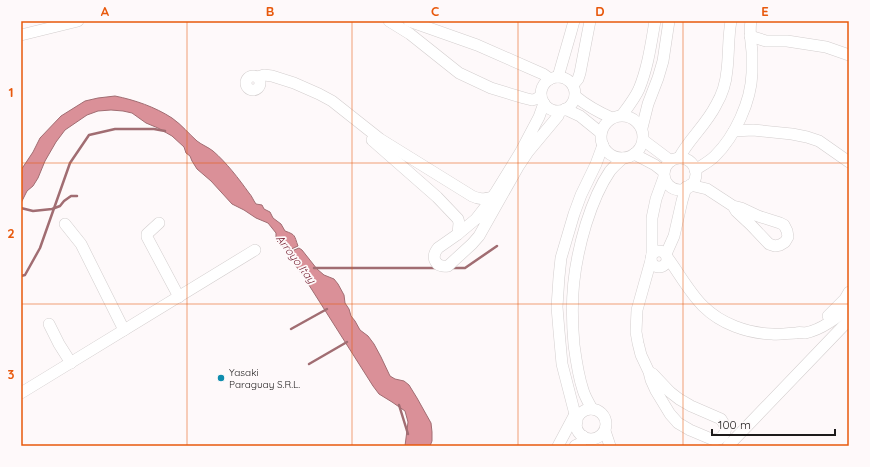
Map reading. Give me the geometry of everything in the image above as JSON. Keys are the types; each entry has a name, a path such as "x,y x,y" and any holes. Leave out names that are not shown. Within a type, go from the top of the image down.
{"street":[{"path":"21,35 78,21"},
{"path":"389,21 410,34 459,73 491,88 532,100 542,100 550,109 563,110 580,116 601,133"},
{"path":"409,21 477,45 543,74 554,78 565,78 569,81 585,104 597,111 617,117 632,117 642,128 644,133 643,140 640,148 634,154 623,158 618,158 609,153 603,145 601,133 604,125 608,121 617,117 638,90 649,58 655,21"},
{"path":"574,21 554,78 546,82 543,86 541,91 542,100 539,117 520,153 493,197 476,219 438,248 435,258 439,265 444,267 448,266 467,250 476,240 528,152 563,110 570,106 573,101 574,90 580,74 590,21"},
{"path":"642,128 648,104 663,61 670,21"},
{"path":"731,21 727,72 717,104 707,121 684,149 675,159 667,164 656,199 652,218 660,260 678,272 703,307 719,319 737,327 755,332 786,334 798,332 815,325 831,314 845,299 849,292"},
{"path":"634,154 655,165 664,174 668,184 672,187 680,189 714,156 734,131 747,101 752,76 752,50 750,36 751,21"},
{"path":"750,36 766,41 786,41 826,47 849,55"},
{"path":"752,50 766,41"},
{"path":"458,234 458,219 437,197 371,139 328,107 307,94 277,83 259,80 264,75 272,76 320,94 332,101 380,139 472,196 482,199 493,197"},
{"path":"740,118 753,130"},
{"path":"734,131 753,130 807,137 824,144 849,162"},
{"path":"643,140 675,159 687,160 693,166 692,179 682,201 674,236 644,286 640,298 637,310 636,332 641,355 650,372 651,380 656,392 670,414 678,423 690,430 715,440 722,436 726,427 721,419 691,406 680,399 670,392 650,372"},
{"path":"587,440 578,430 562,364 557,306 561,258 581,195 596,164 603,145"},
{"path":"592,410 583,390 576,361 572,307 573,279 581,239 594,200 612,169 623,158"},
{"path":"692,179 733,206 784,225 788,237 785,242 775,246 769,244 751,224 736,211 733,206"},
{"path":"159,223 147,234 147,237 179,297"},
{"path":"66,224 81,244 124,330"},
{"path":"21,393 255,250"},
{"path":"798,332 804,333 815,330 827,324 849,306"},
{"path":"728,446 849,320"},
{"path":"49,324 70,363"},
{"path":"558,446 576,418 584,412 596,410 603,415 606,422 604,431 599,437 583,440 582,443 575,446"},
{"path":"604,431 610,446"}],"water":[{"path":"115,96 145,104 159,110 172,118 197,141 213,151 232,171 256,204 262,205 264,209 270,212 273,218 281,224 285,231 294,236 298,246 287,251 276,240 276,233 268,223 232,204 211,181 197,169 190,156 186,153 184,147 172,136 146,123 132,113 123,111 98,111 87,115 65,130 45,161 38,178 33,186 27,191 21,203 21,170 40,138 61,116 85,101"},
{"path":"299,248 317,269 324,275 334,279 338,284 344,295 345,303 351,316 360,330 368,336 374,344 390,376 404,381 409,385 431,423 432,441 430,446 405,446 408,422 405,411 379,394 373,386 287,253"}],"waterway":[{"name":"Arroyo Itay","path":"21,276 25,275 40,248 70,163 89,135 115,129 154,129 165,131"},
{"name":"Arroyo Itay","path":"21,208 33,211 52,209 60,206 71,196 77,196"},
{"path":"452,268 465,268 497,246"},
{"path":"314,268 437,268"},
{"path":"291,329 327,309"},
{"path":"309,364 347,342"},
{"name":"Arroyo Itay","path":"399,405 408,434"}],"place":[{"name":"Yasaki Paraguay S.R.L.","path":"221,378"}]}
